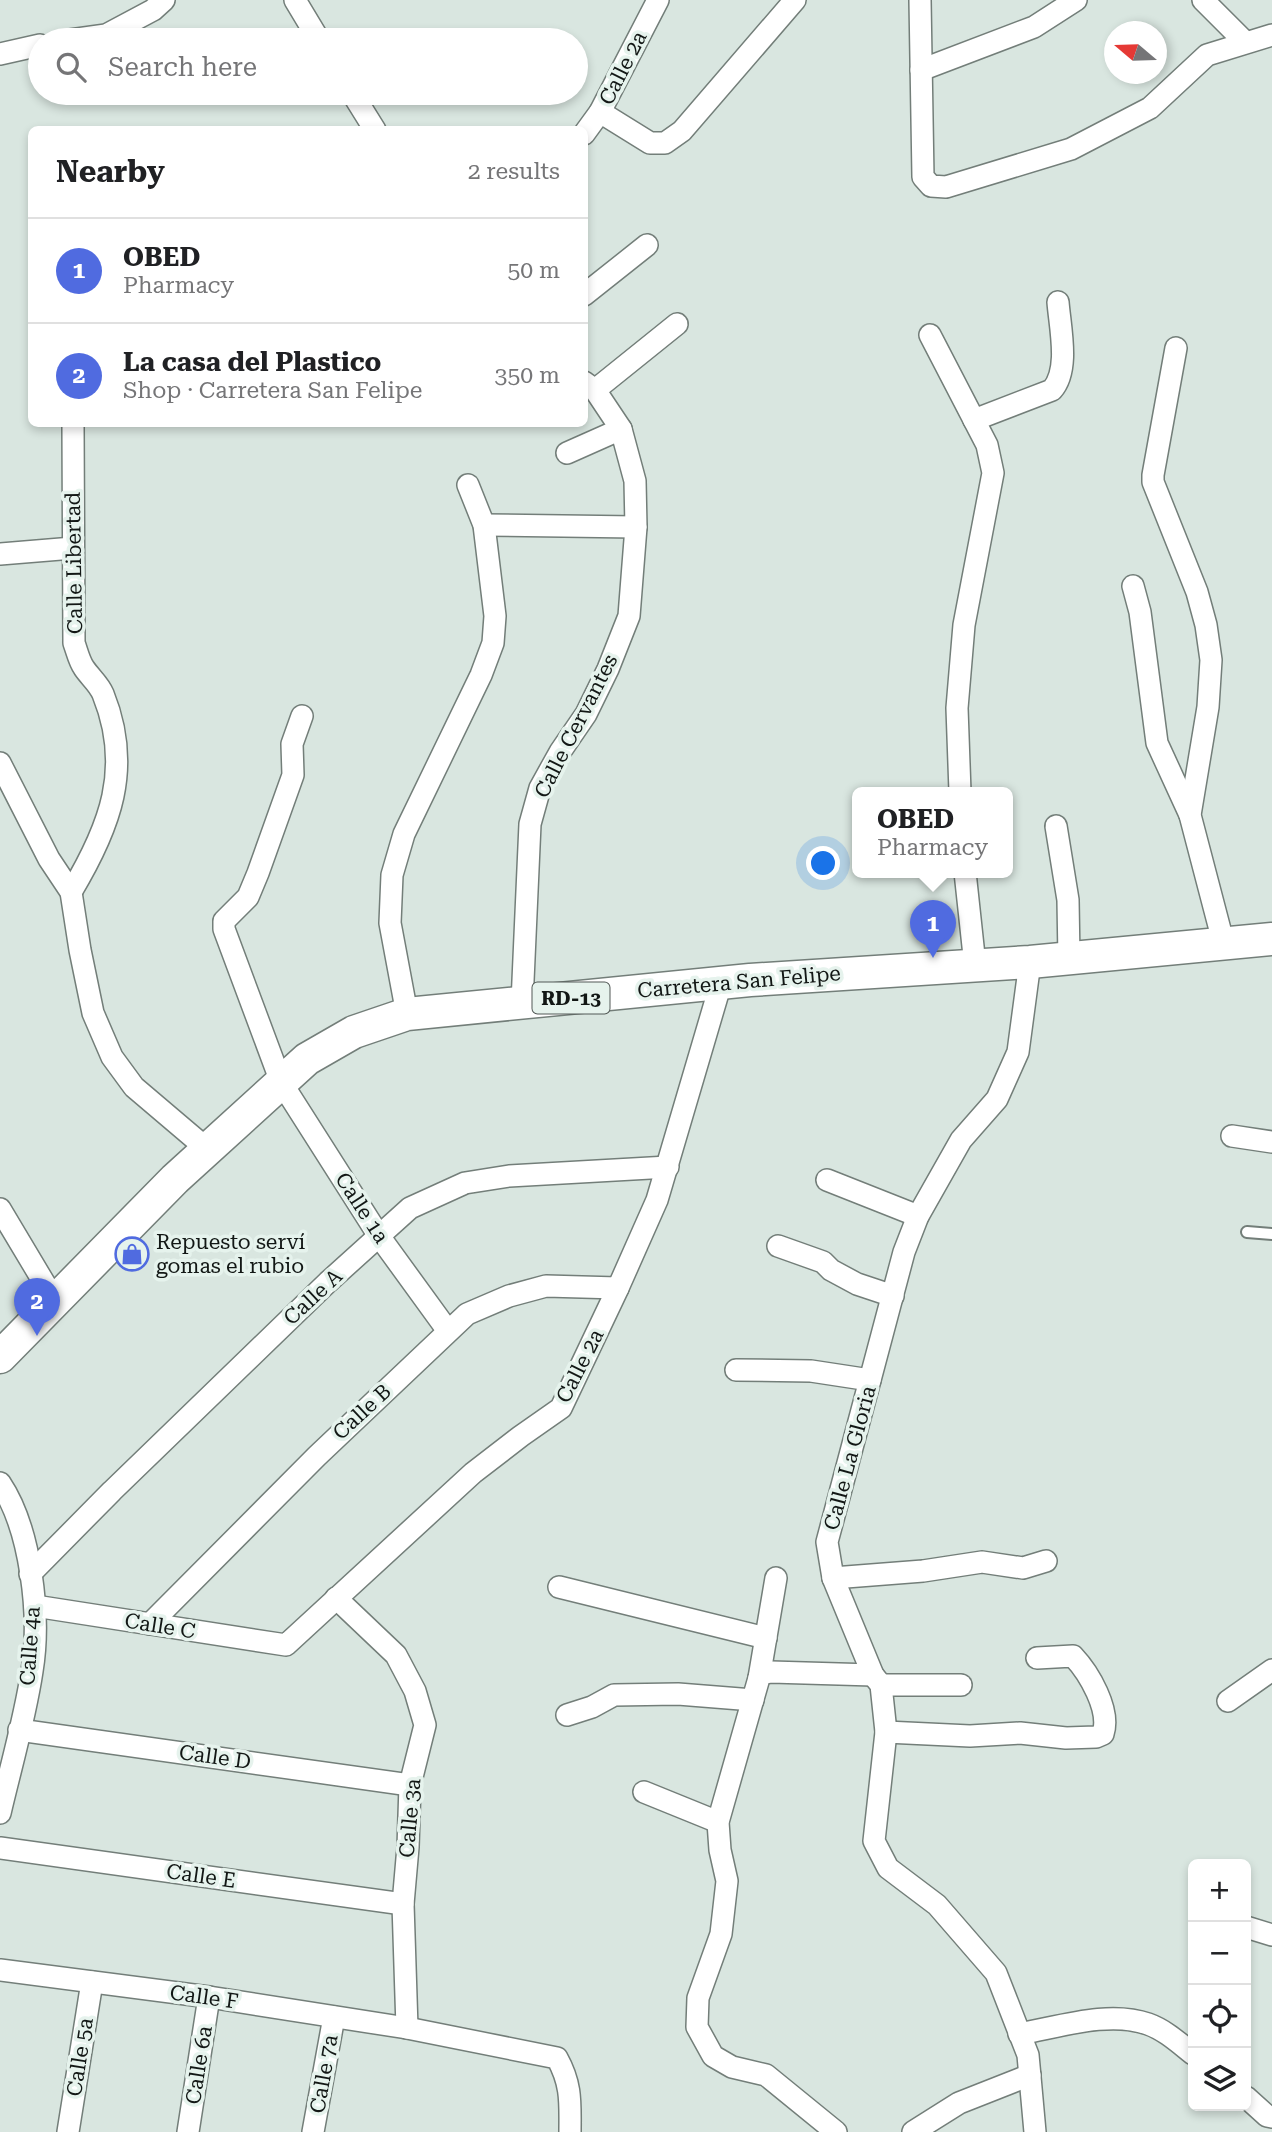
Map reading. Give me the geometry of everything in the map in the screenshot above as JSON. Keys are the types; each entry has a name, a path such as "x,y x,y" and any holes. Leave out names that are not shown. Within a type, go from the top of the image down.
{"main road":[{"name":"Carretera San Felipe","path":"0,1357 175,1179 307,1059 354,1032 407,1014 721,983 1030,962 1272,939"}],"street":[{"path":"119,28 153,10 164,0"},
{"path":"295,0 312,28"},
{"name":"Calle 2a","path":"588,128 600,112 658,0"},
{"path":"600,112 650,143 665,143 682,131 795,0"},
{"path":"920,0 923,177 932,186 946,187 1071,149 1150,107 1207,55 1272,35"},
{"path":"921,70 1034,27 1076,0"},
{"path":"1203,0 1245,42"},
{"path":"0,54 28,48"},
{"path":"359,105 373,126"},
{"path":"588,292 647,245"},
{"path":"974,420 1052,390 1059,382 1062,361 1058,302"},
{"path":"590,386 677,324"},
{"path":"930,335 986,445 993,473 964,625 957,708 960,787"},
{"path":"1176,348 1153,482 1198,592 1211,660 1208,707 1190,815"},
{"name":"Calle Cervantes","path":"522,1003 530,824 540,788 586,714 629,617 636,527 635,481 621,429 590,386"},
{"name":"Calle Libertad","path":"72,892 103,829 115,792 118,760 114,722 101,690 82,666 74,643 73,427"},
{"path":"567,453 621,429"},
{"path":"407,1014 390,923 392,876 404,834 481,675 493,643 495,616 484,525 468,485"},
{"path":"484,525 636,527"},
{"path":"0,554 73,548"},
{"path":"1133,586 1140,612 1157,743 1190,815 1224,944"},
{"name":"Calle 1a","path":"302,716 292,744 293,775 258,873 248,897 224,921 224,929 281,1082 379,1236 448,1331"},
{"path":"0,763 50,859 72,892 79,950 93,1013 112,1057 134,1087 207,1149"},
{"path":"1056,826 1068,900 1069,958"},
{"path":"966,878 975,965"},
{"name":"Calle La Gloria","path":"1030,962 1018,1052 997,1099 961,1140 918,1216 904,1252 827,1542 833,1578 877,1680 886,1732 874,1841 888,1868 937,1905 996,1972 1028,2055 1035,2132"},
{"name":"Calle 2a","path":"286,1645 473,1474 561,1408 657,1200 721,983"},
{"path":"1232,1136 1272,1142"},
{"name":"Calle A","path":"30,1574 220,1386 410,1208 465,1183 509,1176 668,1167"},
{"path":"827,1180 918,1216"},
{"path":"0,1209 55,1301"},
{"path":"778,1246 823,1262 831,1270 857,1284 893,1296"},
{"name":"Calle B","path":"150,1624 317,1456 467,1314 509,1296 547,1286 618,1288"},
{"path":"736,1370 811,1371 870,1380"},
{"name":"Calle 4a","path":"0,1483 27,1545 35,1606 33,1669 0,1813"},
{"path":"833,1578 923,1571 982,1562 1023,1568 1046,1561"},
{"path":"776,1578 759,1678 718,1822 720,1850 727,1881 721,1934 698,1998 697,2027 713,2056 732,2067 765,2075 836,2132"},
{"path":"559,1587 766,1638"},
{"name":"Calle 3a","path":"336,1598 396,1655 415,1691 425,1725 410,1785 403,1904 407,2028"},
{"name":"Calle C","path":"35,1606 286,1645"},
{"path":"886,1732 970,1736 1020,1733 1066,1738 1096,1737 1103,1734 1106,1725 1087,1671 1073,1656 1037,1658"},
{"path":"1228,1701 1272,1670"},
{"path":"759,1678 764,1673 771,1672 961,1685"},
{"path":"567,1715 592,1707 614,1695 678,1694 753,1700"},
{"name":"Calle D","path":"19,1730 410,1785"},
{"path":"644,1792 718,1822"},
{"name":"Calle E","path":"0,1848 403,1904"},
{"path":"1251,1929 1272,1935"},
{"name":"Calle F","path":"0,1970 209,1997 407,2028 557,2058 566,2074 570,2089 570,2132"},
{"name":"Calle 5a","path":"68,2132 92,1982"},
{"name":"Calle 6a","path":"188,2132 209,1997"},
{"name":"Calle 7a","path":"313,2132 334,2017"},
{"path":"1019,2034 1112,2017 1128,2018 1164,2032 1188,2050"},
{"path":"913,2132 959,2103 1030,2075"},
{"path":"1251,2102 1267,2116 1272,2117"}],"lane":[{"path":"1247,1232 1272,1234"}],"place":[{"name":"OBED","path":"933,958"},
{"name":"Repuesto serví gomas el rubio","path":"132,1254"},
{"name":"La casa del Plastico","path":"37,1336"}]}
